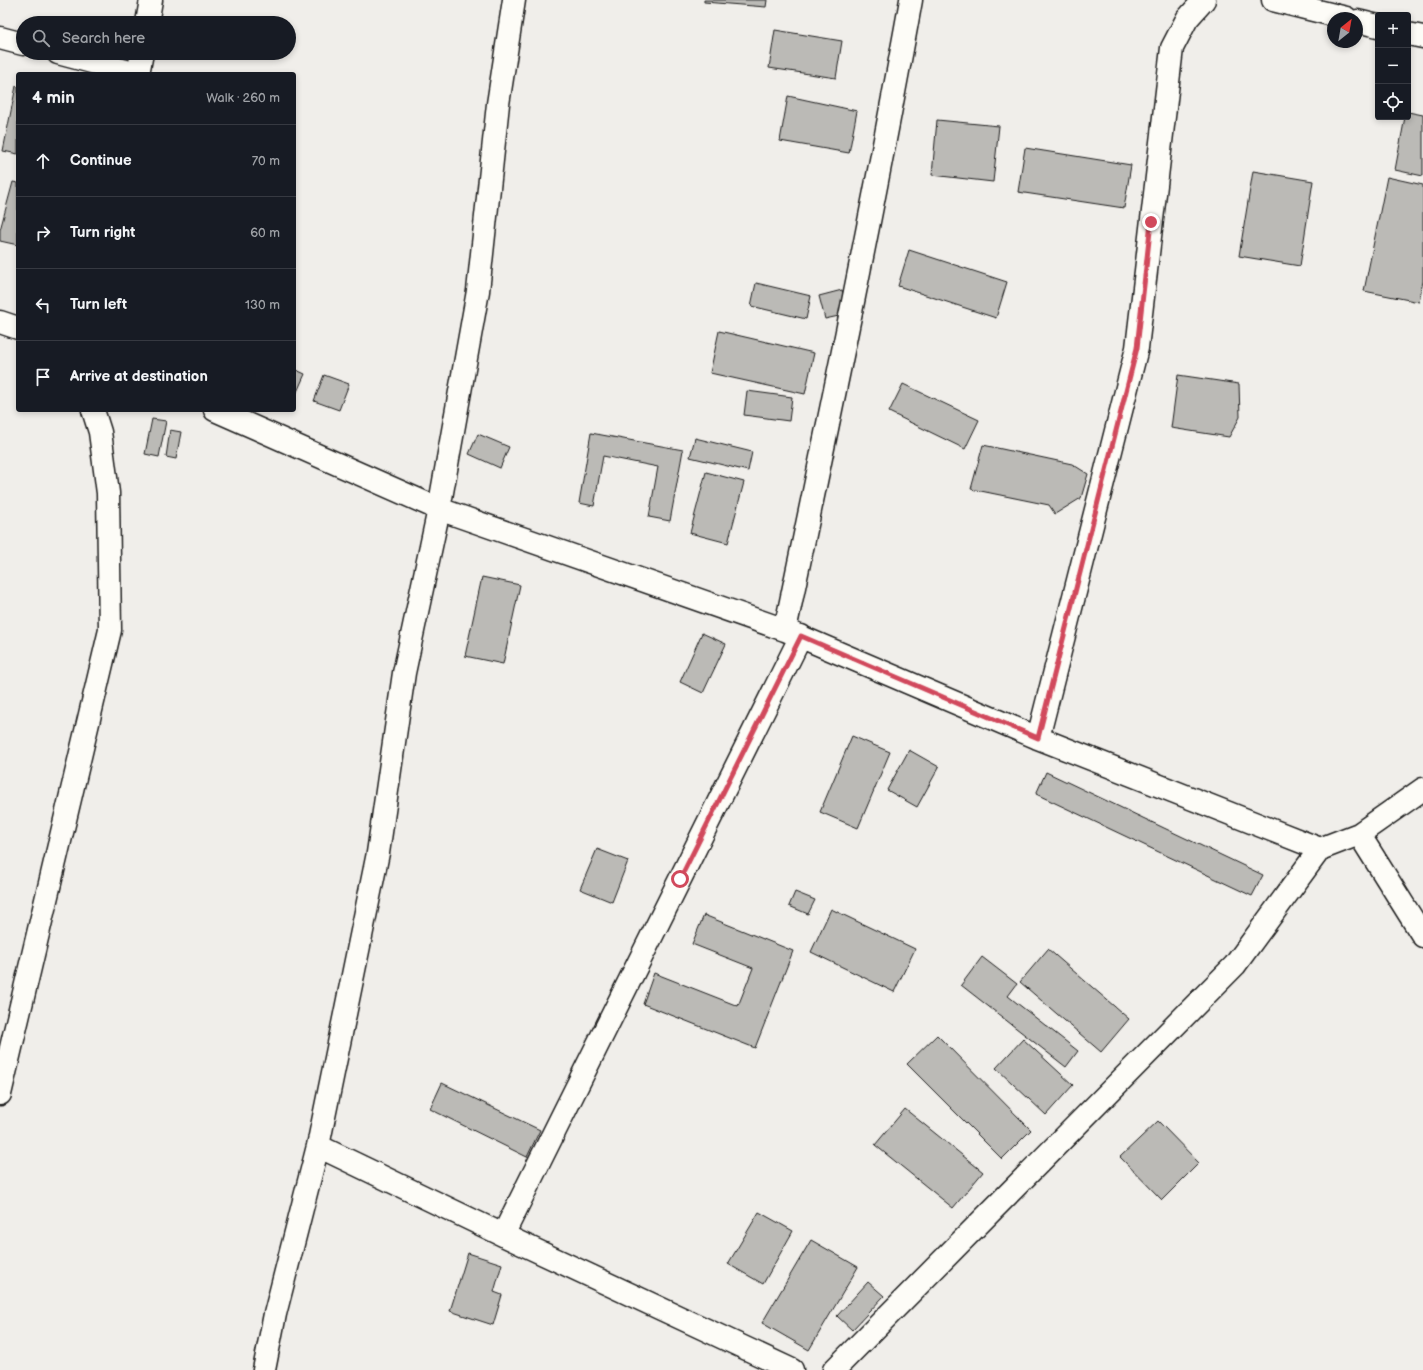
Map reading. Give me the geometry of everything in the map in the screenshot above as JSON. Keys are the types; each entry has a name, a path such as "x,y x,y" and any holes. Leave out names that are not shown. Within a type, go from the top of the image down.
{"street":[{"path":"148,16 151,0"},
{"path":"264,1370 276,1314 318,1146 378,853 404,673 438,509 478,291 498,104 514,0"},
{"path":"503,1235 793,633 841,362 911,0"},
{"path":"1038,738 1137,348 1172,48 1187,19 1204,0"},
{"path":"1273,0 1327,13"},
{"path":"1363,22 1375,25"},
{"path":"1411,35 1423,37"},
{"path":"0,38 16,42"},
{"path":"85,60 130,72"},
{"path":"138,72 141,60"},
{"path":"0,322 16,327"},
{"path":"0,1094 110,630 108,493 100,432 94,412"},
{"path":"220,412 438,509 793,633 1038,738 1320,849"},
{"path":"834,1370 1235,965 1320,849 1359,834 1423,789"},
{"path":"1359,834 1423,936"},
{"path":"318,1146 503,1235 792,1370"}],"building":[{"path":"704,0 767,0 766,7 704,2"},
{"path":"775,30 842,41 836,78 769,68"},
{"path":"16,86 16,154 3,151"},
{"path":"788,96 857,111 849,153 780,141"},
{"path":"1411,113 1423,115 1423,176 1395,170 1404,120 1411,120"},
{"path":"937,120 999,126 993,182 932,175"},
{"path":"1025,148 1131,165 1124,208 1018,192"},
{"path":"1253,171 1313,181 1300,266 1239,256"},
{"path":"1387,177 1423,185 1423,281 1419,302 1364,291"},
{"path":"13,182 16,183 16,245 0,241 0,230"},
{"path":"909,250 1007,282 996,318 898,286"},
{"path":"756,283 811,296 806,319 751,306"},
{"path":"842,290 848,314 825,319 819,296"},
{"path":"719,331 814,353 805,394 710,373"},
{"path":"296,370 305,374 296,394"},
{"path":"324,375 349,384 339,410 314,401"},
{"path":"1178,375 1239,384 1240,417 1229,437 1171,428"},
{"path":"903,384 979,420 965,449 889,412"},
{"path":"747,391 792,397 789,421 744,415"},
{"path":"152,419 166,421 159,457 145,454"},
{"path":"170,430 181,432 176,459 166,457"},
{"path":"591,433 683,450 670,521 649,517 658,467 603,456 594,506 579,503"},
{"path":"478,434 509,447 500,468 469,454"},
{"path":"695,438 752,452 748,471 690,457"},
{"path":"983,445 1072,464 1088,474 1081,498 1055,514 1049,505 971,489"},
{"path":"706,472 744,482 728,543 690,533"},
{"path":"482,577 520,585 503,664 465,656"},
{"path":"702,633 726,644 703,693 680,682"},
{"path":"852,736 890,752 858,828 820,812"},
{"path":"909,750 939,767 917,807 887,790"},
{"path":"1046,772 1263,875 1252,896 1036,794"},
{"path":"597,849 628,861 612,902 580,889"},
{"path":"795,892 815,900 808,914 789,906"},
{"path":"831,909 915,949 894,992 811,952"},
{"path":"704,915 793,951 755,1048 643,1004 654,973 738,1006 753,968 692,944"},
{"path":"1048,949 1129,1019 1101,1052 1020,982"},
{"path":"982,957 1017,984 1008,996 1078,1051 1066,1067 961,985"},
{"path":"937,1035 1031,1130 1002,1159 907,1064"},
{"path":"1023,1039 1073,1085 1046,1115 996,1068"},
{"path":"442,1083 540,1130 527,1157 430,1109"},
{"path":"905,1109 983,1172 953,1208 875,1145"},
{"path":"1158,1121 1199,1163 1162,1200 1120,1157"},
{"path":"759,1212 793,1231 763,1284 728,1264"},
{"path":"811,1240 858,1267 809,1350 762,1323"},
{"path":"468,1253 502,1264 494,1292 502,1295 493,1325 450,1311"},
{"path":"868,1282 884,1296 852,1330 837,1316"}],"route":[{"path":"680,879 801,636 1038,738 1137,348 1151,222"}]}
